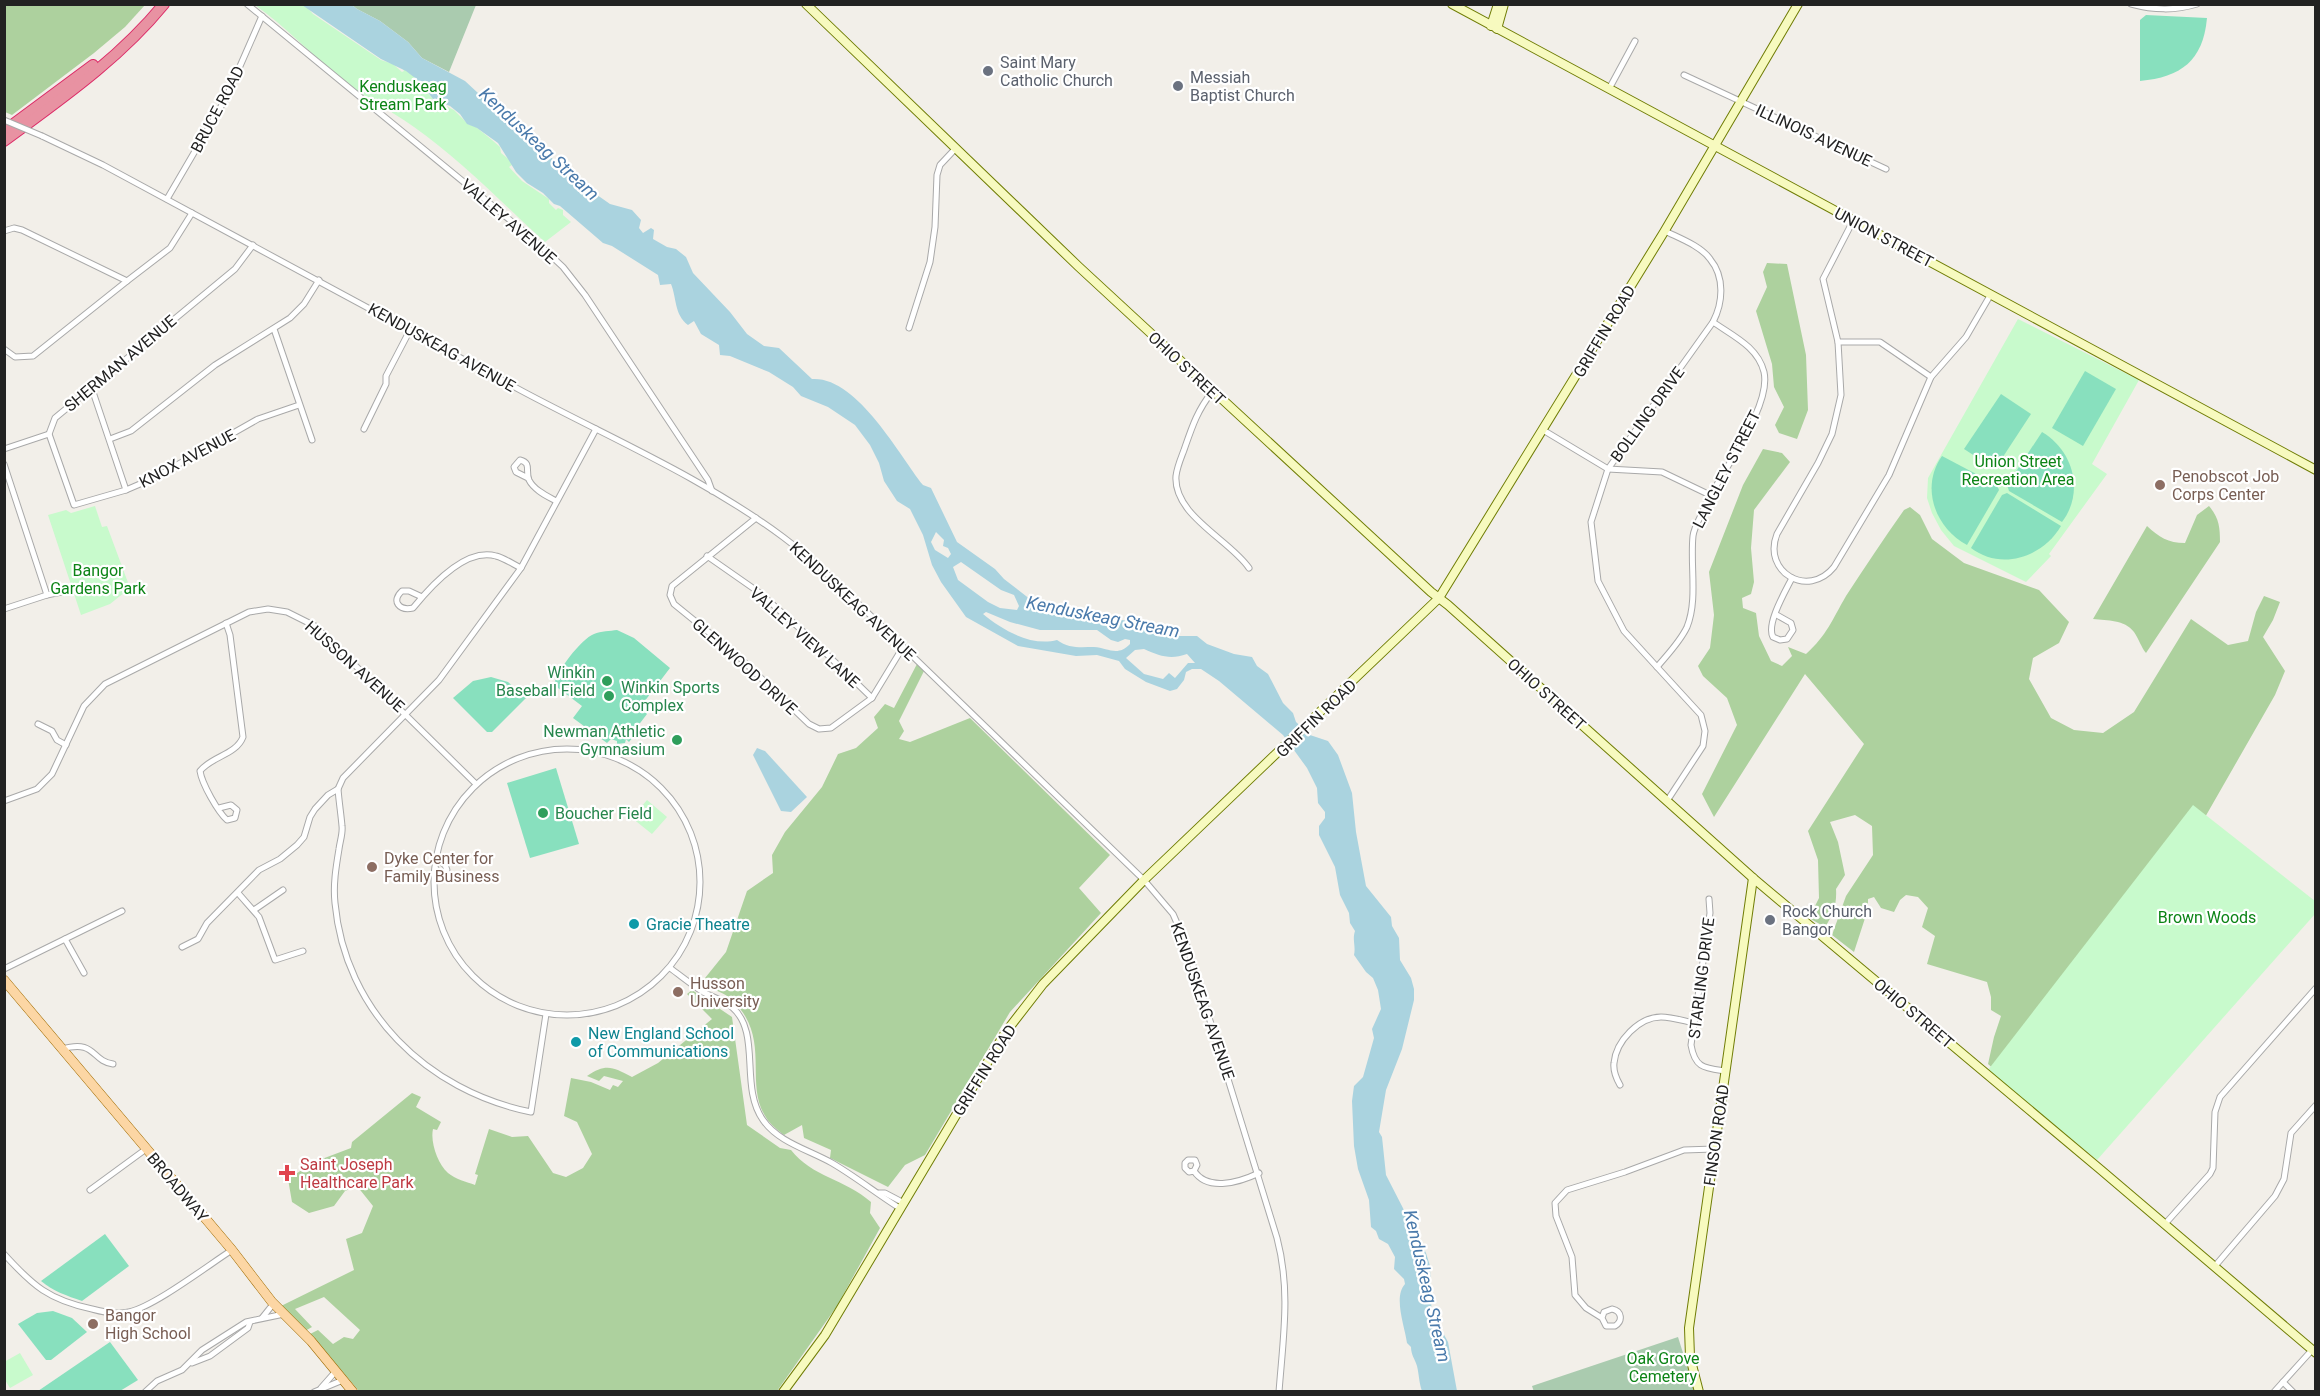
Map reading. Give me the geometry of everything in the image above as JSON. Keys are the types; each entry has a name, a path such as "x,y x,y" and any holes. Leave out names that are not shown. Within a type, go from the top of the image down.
{"highway":[{"path":"4,131 102,58 133,29 155,4"},
{"path":"4,141 105,65 133,39 164,4"}],"main road":[{"name":"BROADWAY","path":"4,980 232,1250 274,1304 353,1392"}],"street":[{"name":"VALLEY AVENUE","path":"247,4 533,239 563,267 585,295 708,480 712,491"},
{"name":"OHIO STREET","path":"806,4 1212,392 1666,801 1753,878 2314,1352"},
{"name":"UNION STREET","path":"1452,4 2316,470"},
{"path":"1494,27 1498,4"},
{"path":"1494,27 1504,4"},
{"name":"GRIFFIN ROAD","path":"783,1392 825,1335 1005,1034 1043,984 1144,880 1439,598 1743,102 1798,4"},
{"path":"2131,4 2151,9 2181,9 2197,4"},
{"name":"BRUCE ROAD","path":"167,200 226,98 262,16"},
{"path":"1610,89 1635,41"},
{"name":"ILLINOIS AVENUE","path":"1684,75 1886,169"},
{"name":"KENDUSKEAG AVENUE","path":"4,120 93,160 712,491 756,518 814,562 1144,880 1173,914 1187,946 1259,1173 1284,1264 1286,1311 1279,1392"},
{"path":"909,328 930,262 935,227 937,175 940,165 956,147"},
{"path":"4,349 15,357 33,356 170,248 192,213"},
{"path":"1853,221 1823,279 1838,342 1841,395 1832,434 1775,539 1773,551 1776,562 1782,571 1792,578 1812,581 1827,575 1834,567 1889,476 1931,377 1966,337 1991,294"},
{"path":"4,231 14,228 22,230 127,281"},
{"name":"BOLLING DRIVE","path":"1665,231 1710,258 1722,291 1720,309 1608,469 1591,522 1598,581 1624,630 1701,715 1705,731 1703,746 1666,801"},
{"name":"SHERMAN AVENUE","path":"49,434 55,418 235,269 253,245"},
{"path":"110,440 131,431 215,364 274,329 297,312 319,280"},
{"name":"LANGLEY STREET","path":"1657,667 1678,642 1687,626 1692,604 1693,534 1710,495 1748,429 1765,390 1764,371 1755,351 1713,322"},
{"path":"274,329 312,440"},
{"path":"364,429 386,384 386,376 411,330"},
{"path":"1838,342 1880,342 1931,377"},
{"path":"92,386 126,490"},
{"path":"1212,392 1195,416 1176,477 1178,491 1188,510 1242,557 1249,568"},
{"name":"KNOX AVENUE","path":"49,434 74,505 126,490 154,478 258,419 299,405"},
{"name":"HUSSON AVENUE","path":"4,801 28,793 42,785 57,766 84,706 105,684 249,612 268,609 297,616 315,626 405,715 439,680 521,568 596,429"},
{"path":"1543,430 1608,469 1662,472 1710,495"},
{"path":"4,449 49,434"},
{"path":"4,464 47,595"},
{"path":"528,478 534,486 556,501"},
{"name":"GLENWOOD DRIVE","path":"756,518 672,586 670,595 674,604 738,656 809,724 819,729 831,728 872,698 903,647"},
{"path":"422,597 409,591 402,591 397,596 396,602 399,607 413,608 457,565 484,554 496,556 521,568"},
{"name":"VALLEY VIEW LANE","path":"707,556 760,593 872,698"},
{"path":"1775,614 1791,623 1792,633 1787,639 1776,639 1771,634 1770,626 1775,614 1792,578"},
{"path":"4,609 71,590"},
{"path":"219,808 205,786 200,771 210,761 236,748 243,737 230,635 226,623"},
{"path":"476,784 405,715 343,778 338,789 342,827 335,877 338,922 350,967 369,1001 398,1042 423,1065 453,1084 491,1101 531,1112 546,1014"},
{"path":"38,724 52,731 57,740 66,745"},
{"path":"557,749 581,749 605,754 627,763 656,783 673,800 689,827 699,858 701,873 699,907 694,924 688,939 670,968 644,992 612,1008 579,1015 546,1014 525,1009 486,989 470,974 456,957 445,938 438,918 433,884 442,840 450,821 476,784 502,765 520,757 557,749"},
{"path":"182,947 198,939 207,923 259,870 280,859 297,845 304,837 315,809 328,795 338,789"},
{"path":"436,869 443,875 447,870 445,865 438,860"},
{"name":"FINSON ROAD","path":"1699,1392 1690,1357 1689,1328 1753,878"},
{"path":"254,910 283,890"},
{"path":"238,893 260,917 275,960 303,951"},
{"name":"STARLING DRIVE","path":"1709,899 1710,913 1691,1045 1693,1058 1699,1065 1725,1071"},
{"path":"4,969 122,912"},
{"path":"65,939 84,973"},
{"path":"670,968 695,987 732,1007 739,1016 745,1026 748,1039 752,1098 771,1130 832,1164 882,1197 902,1206"},
{"path":"2164,1225 2213,1168 2215,1112 2220,1097 2316,988"},
{"path":"1620,1085 1614,1074 1614,1062 1625,1038 1635,1027 1647,1020 1661,1017 1694,1023"},
{"path":"62,1049 84,1047 93,1050 107,1063 112,1064"},
{"path":"2215,1266 2275,1196 2284,1179 2291,1133 2316,1105"},
{"path":"90,1190 146,1149"},
{"path":"1602,1318 1586,1308 1575,1295 1570,1251 1554,1211 1558,1198 1567,1190 1684,1150 1714,1149"},
{"path":"1194,1171 1204,1181 1222,1183 1235,1182 1259,1173"},
{"path":"4,1254 40,1290 66,1304 105,1312 128,1312 152,1302 232,1250"},
{"path":"261,1319 274,1304"},
{"path":"191,1364 202,1350 246,1322 284,1314"},
{"path":"145,1392 157,1382 210,1356 248,1328 250,1322"},
{"path":"2274,1392 2314,1352"},
{"path":"321,1388 336,1371"},
{"path":"314,1392 343,1380"},
{"path":"2283,1382 2293,1392"}],"green space":[{"path":"5,4 145,5 125,27 94,53 12,115 5,112"},
{"name":"Kenduskeag Stream Park","path":"255,5 305,5 313,14 381,60 393,64 402,72 405,69 425,85 424,89 434,100 454,110 468,124 476,127 500,147 501,153 511,161 512,165 509,167 522,181 549,199 549,203 556,210 558,208 563,210 563,215 571,222 545,242 448,153 414,127 338,77"},
{"path":"352,5 476,5 449,72 422,58 408,42 380,21"},
{"path":"2146,15 2207,18 2201,45 2187,64 2167,76 2140,81 2140,20"},
{"path":"1767,263 1787,264 1806,355 1808,410 1797,439 1779,433 1775,425 1784,407 1774,387 1772,364 1756,311 1767,287 1763,272"},
{"name":"Union Street Recreation Area","path":"2018,319 2139,380 2092,464 2107,474 2049,554 2051,556 2026,582 1954,546 1941,530 1927,498 1928,478"},
{"path":"2085,371 2116,389 2083,446 2052,428"},
{"path":"2001,394 2031,414 1995,469 1964,449"},
{"path":"2042,432 2061,449 2072,472 2073,498 2062,522 2009,491 2007,485"},
{"path":"1763,449 1782,453 1790,462 1754,510 1751,548 1754,582 1751,594 1742,598 1743,608 1756,613 1759,636 1771,661 1782,666 1792,656 1788,647 1806,654 1819,640 1882,542 1904,510 1910,507 1920,515 1932,539 1964,563 2039,590 2069,622 2059,643 2033,658 2029,679 2051,718 2074,730 2103,733 2134,712 2191,619 2228,645 2248,641 2256,612 2264,596 2280,602 2263,637 2285,671 2275,695 2204,819 2009,1083 1988,1064 2001,1016 1991,1010 1991,997 1987,982 1927,964 1935,936 1922,927 1928,908 1918,897 1906,895 1900,900 1894,912 1881,908 1874,897 1868,899 1868,909 1854,952 1832,935 1846,896 1873,855 1872,826 1855,815 1830,822 1838,842 1845,875 1836,889 1834,909 1825,927 1809,918 1819,898 1818,860 1808,831 1864,744 1805,674 1714,817 1702,794 1737,725 1727,698 1703,676 1698,666 1710,648 1714,615 1709,572 1743,485"},
{"path":"1942,456 1997,485 1999,490 1967,545 1946,528 1934,506 1932,481 1935,468"},
{"path":"2007,493 2061,526 2044,546 2033,553 2008,559 1995,559 1971,548 2002,495"},
{"name":"Bangor Gardens Park","path":"95,506 102,527 107,526 130,588 110,604 81,615 48,515 66,510 71,513"},
{"path":"2209,506 2218,523 2220,542 2146,653 2130,628 2115,621 2093,619 2147,526 2164,539 2185,543 2197,515"},
{"name":"Winkin Baseball Field","path":"617,630 634,638 670,668 641,706 647,714 631,735 633,737 629,742 626,739 625,743 617,744 617,741 611,739 607,743 573,718 582,706 554,685 564,664 583,642 597,633"},
{"path":"917,664 924,671 899,721 904,731 899,739 910,742 970,718 1110,855 1079,888 1101,913 1010,1012 925,1155 905,1165 888,1187 830,1158 831,1150 804,1138 802,1125 784,1135 767,1119 760,1105 757,1090 751,1028 743,1013 730,998 701,983 726,952 747,891 773,873 772,855 785,832 822,787 838,754 856,748 878,728 874,717 885,704 894,708"},
{"path":"491,677 508,682 526,698 492,732 487,732 453,698 473,681"},
{"name":"Boucher Field","path":"556,768 579,844 530,858 507,783"},
{"path":"647,800 667,817 652,834 632,818"},
{"name":"Brown Woods","path":"2193,805 2315,901 2315,914 2097,1160 1988,1070"},
{"path":"692,990 732,1017 747,1125 780,1148 791,1150 809,1166 861,1194 871,1202 870,1213 880,1228 837,1306 777,1391 359,1391 310,1334 318,1330 333,1344 344,1337 353,1339 360,1330 324,1297 295,1309 312,1327 305,1331 281,1306 354,1270 346,1239 362,1233 373,1206 357,1186 345,1191 334,1206 309,1213 292,1202 288,1179 314,1162 351,1148 352,1142 412,1093 421,1097 416,1107 441,1122 437,1130 433,1129 434,1146 441,1164 454,1177 475,1185 478,1175 475,1174 489,1129 512,1137 528,1136 553,1173 566,1177 583,1168 592,1154 577,1122 564,1116 571,1078 591,1082 610,1090 613,1085 618,1087 623,1081 604,1076 599,1081 587,1076 599,1069 610,1068 632,1077 658,1063 712,1019 687,994"},
{"path":"105,1234 129,1266 82,1301 55,1290 41,1281"},
{"path":"53,1311 72,1318 87,1332 51,1360 46,1360 18,1324 37,1313"},
{"name":"Oak Grove Cemetery","path":"1678,1337 1695,1391 1534,1392 1532,1386"},
{"path":"110,1342 138,1380 120,1391 38,1391"},
{"path":"20,1353 33,1375 10,1388 5,1380 4,1362"}],"water":[{"name":"Kenduskeag Stream","path":"302,5 352,5 380,21 408,42 422,58 465,81 478,93 504,105 516,128 567,171 583,180 590,190 610,204 632,210 641,220 639,228 643,233 651,228 654,230 653,239 676,249 686,257 693,273 730,312 747,334 764,346 779,348 812,379 829,381 861,403 889,437 923,485 931,488 957,542 995,569 1035,603 1043,613 1062,616 1097,615 1127,621 1156,628 1174,636 1197,636 1207,644 1234,654 1252,657 1257,666 1268,674 1283,703 1293,713 1296,722 1310,735 1328,741 1338,755 1352,793 1356,832 1366,886 1391,917 1392,926 1399,938 1400,960 1411,978 1414,989 1414,1000 1402,1049 1386,1090 1379,1132 1382,1137 1386,1175 1426,1253 1430,1266 1432,1326 1442,1331 1448,1342 1457,1391 1422,1391 1417,1366 1411,1347 1407,1343 1401,1312 1400,1296 1405,1284 1404,1279 1394,1269 1395,1257 1388,1244 1379,1239 1376,1231 1371,1227 1369,1200 1358,1169 1354,1146 1352,1101 1354,1086 1363,1077 1374,1038 1372,1029 1381,1009 1378,990 1373,978 1354,955 1355,931 1340,895 1335,867 1319,835 1319,826 1325,818 1325,812 1318,803 1317,788 1307,768 1283,735 1219,681 1201,669 1186,672 1184,680 1177,689 1170,691 1146,682 1125,669 1119,661 1097,655 1076,656 1018,646 966,617 932,565 923,535 910,509 897,501 884,481 879,463 870,445 855,425 828,407 801,396 793,387 769,372 730,356 720,355 719,345 701,334 694,321 688,325 683,321 671,284 660,285 658,275 612,246 603,243 560,206 527,183 516,172 498,143 477,128 467,124 450,106 433,99 419,81 406,71 381,59","holes":["936,532 944,540 943,546 948,548 951,554 948,558 935,550 931,542","961,562 1001,590 1014,595 1019,606 1017,610 1000,608 988,602 958,580 953,567","986,612 1010,622 1040,630 1097,630 1111,640 1118,642 1125,639 1130,640 1130,644 1126,648 1113,651 1071,646 1057,640 1047,642 1028,639 1008,631 983,614","1144,649 1170,657 1187,654 1195,663 1188,663 1175,678 1169,673 1163,679 1144,674 1126,658 1135,650"]},
{"path":"757,748 765,751 807,797 791,812 781,811 753,755"}],"place":[{"name":"Saint Mary Catholic Church","path":"988,71"},
{"name":"Messiah Baptist Church","path":"1178,86"},
{"name":"Penobscot Job Corps Center","path":"2160,485"},
{"name":"Winkin Baseball Field","path":"607,681"},
{"name":"Winkin Sports Complex","path":"609,696"},
{"name":"Newman Athletic Gymnasium","path":"677,740"},
{"name":"Boucher Field","path":"543,813"},
{"name":"Dyke Center for Family Business","path":"372,867"},
{"name":"Rock Church Bangor","path":"1770,920"},
{"name":"Gracie Theatre","path":"634,924"},
{"name":"Husson University","path":"678,992"},
{"name":"New England School of Communications","path":"576,1042"},
{"name":"Saint Joseph Healthcare Park","path":"287,1173"},
{"name":"Bangor High School","path":"93,1324"}]}
